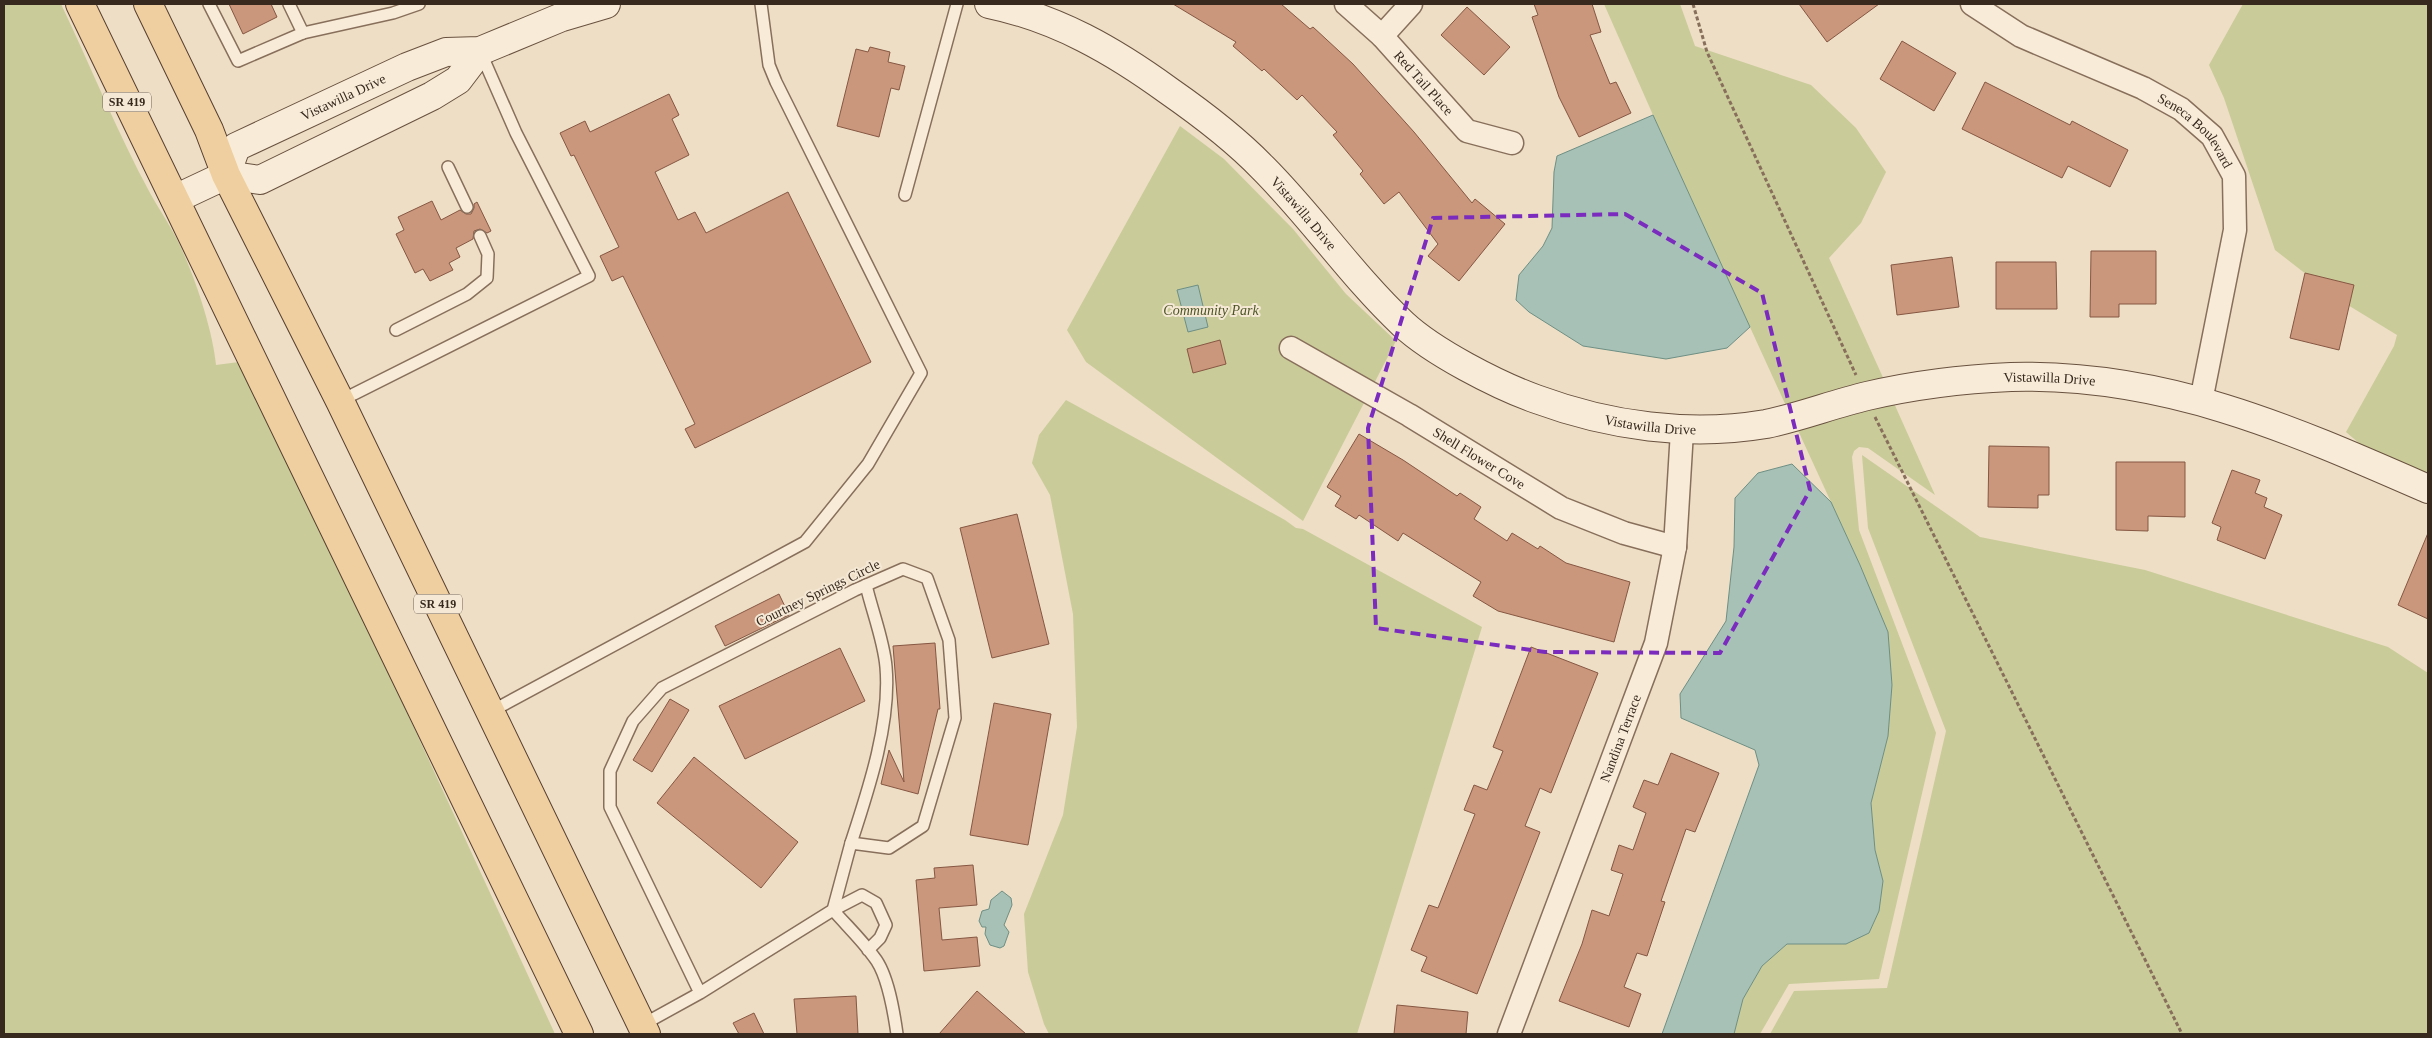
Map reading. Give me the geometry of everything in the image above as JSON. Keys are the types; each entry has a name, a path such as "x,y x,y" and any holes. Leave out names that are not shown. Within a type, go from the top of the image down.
{"main road":[{"name":"SR 419","path":"80,4 578,1034"},
{"name":"SR 419","path":"148,4 209,130 226,175 340,401 641,1031"}],"street":[{"name":"Vistawilla Drive","path":"226,175 236,147 407,67 446,52 480,51 562,17 606,4"},
{"name":"Vistawilla Drive","path":"989,4 1021,10 1081,34 1131,63 1206,116 1263,168 1346,264 1406,326 1461,364 1533,398 1596,418 1682,431 1766,424 1866,396 1912,386 2011,377 2097,380 2166,392 2246,413 2428,489"},
{"name":"Red Tail Place","path":"1346,4 1382,36 1467,131 1512,143"},
{"path":"1382,36 1410,4"},
{"name":"Seneca Boulevard","path":"1972,4 2021,36 2143,88 2181,109 2212,136 2234,176 2235,230 2201,401"},
{"path":"175,199 226,175 260,180 432,96 458,80 480,51"},
{"name":"Shell Flower Cove","path":"1291,348 1409,416 1561,508 1624,533 1675,546"},
{"name":"Nandina Terrace","path":"1509,1034 1656,643 1675,546 1682,431"}],"lane":[{"path":"209,4 238,61 303,33 393,13 419,4"},
{"path":"289,4 303,33"},
{"path":"490,712 805,542 868,464 921,373 769,66 761,4"},
{"path":"905,195 957,4"},
{"path":"340,401 589,276 516,133 480,51"},
{"path":"448,167 467,207"},
{"path":"396,330 467,294 487,278 488,254 480,236"},
{"name":"Courtney Springs Circle","path":"700,993 610,807 610,771 633,721 662,688 866,585 903,569 927,578 949,640 955,718 923,826 889,848 851,843"},
{"path":"833,910 868,790 884,719 886,667 866,585"},
{"path":"641,1031 833,910 862,895 876,903 886,925 880,938 868,950"},
{"path":"833,910 876,958 893,1005 897,1034"}],"path":[{"path":"1693,4 1707,52 1858,379"},
{"path":"1872,409 2182,1034"}],"highlighted area":[{"path":"1625,214 1762,293 1810,490 1720,653 1545,652 1376,628 1368,428 1433,218"}],"green space":[{"path":"4,4 61,4 126,147 187,261 206,316 216,365 239,362 397,691 555,1034 4,1034"},
{"path":"1604,4 1680,4 1695,46 1811,85 1856,128 1886,172 1861,223 1829,258 1885,382 1787,408"},
{"path":"2243,4 2428,4 2428,475 2367,450 2346,432 2394,346 2397,335 2338,299 2275,250 2224,98 2209,65"},
{"name":"Community Park","path":"1180,126 1224,159 1293,229 1346,294 1396,341 1303,521 1086,362 1067,330"},
{"path":"1066,400 1285,520 1296,528 1303,529 1482,627 1357,1034 1049,1034 1044,1024 1028,972 1024,914 1063,815 1077,727 1073,614 1050,495 1032,463 1039,435"},
{"path":"1893,401 1935,495 1868,448 1859,447 1854,451 1852,457 1859,530 1936,733 1879,979 1789,984 1760,1034 1734,1034 1743,999 1762,966 1787,944 1846,944 1883,881 1875,850 1871,803 1888,736 1860,565 1796,426"},
{"path":"1862,455 1980,537 2145,570 2388,647 2428,673 2428,1034 1770,1034 1794,991 1887,988 1946,731 1868,528"}],"shaded area":[{"path":"1653,115 1750,327 1727,348 1666,359 1583,346 1529,312 1516,300 1519,275 1543,246 1552,228 1554,172 1557,156"},
{"path":"1198,285 1208,327 1188,332 1177,290"},
{"path":"1792,464 1831,502 1888,632 1892,685 1888,736 1871,803 1875,850 1883,881 1879,911 1869,933 1846,944 1787,944 1762,966 1743,999 1734,1034 1662,1034 1759,765 1755,750 1681,718 1680,694 1726,621 1734,547 1735,498 1758,473"},
{"path":"1002,891 1011,898 1012,905 1004,925 1009,932 1004,946 1000,948 990,945 985,934 986,927 982,927 979,921 982,911 989,909 991,900"}],"building":[{"path":"229,4 271,4 277,17 243,34"},
{"path":"1173,4 1281,4 1310,29 1313,27 1353,64 1414,132 1472,203 1475,199 1505,224 1459,281 1428,256 1438,244 1399,192 1384,204 1360,174 1363,171 1333,135 1337,132 1302,95 1297,100 1264,69 1262,71 1233,46 1236,42"},
{"path":"1534,4 1592,4 1601,32 1590,35 1610,84 1616,82 1631,113 1579,137 1559,97 1532,17 1538,15"},
{"path":"1799,4 1879,4 1827,42"},
{"path":"1467,7 1510,47 1484,75 1441,35"},
{"path":"1902,41 1956,73 1934,111 1880,79"},
{"path":"870,47 890,52 888,62 905,66 899,90 891,88 879,137 837,126 856,49 868,52"},
{"path":"1985,82 2070,125 2072,121 2128,150 2110,187 2068,166 2062,178 1962,129"},
{"path":"669,94 679,115 672,119 689,155 655,172 678,220 695,212 706,233 788,192 871,362 695,448 685,429 695,424 623,276 612,281 600,256 619,247 574,155 571,156 560,133 585,121 590,132"},
{"path":"432,201 441,220 460,210 466,214 471,214 474,204 477,202 491,231 487,233 480,229 474,231 473,239 456,248 460,257 449,263 453,270 430,281 423,269 415,273 396,234 404,230 398,217"},
{"path":"2091,251 2156,251 2156,304 2119,304 2119,317 2090,317"},
{"path":"1952,257 1959,307 1897,315 1891,265"},
{"path":"1996,262 2056,262 2057,309 1996,309"},
{"path":"2305,273 2354,285 2339,350 2290,338"},
{"path":"1220,340 1226,364 1193,373 1187,349"},
{"path":"1359,434 1403,460 1457,496 1460,493 1481,507 1474,519 1507,541 1512,533 1538,549 1540,546 1566,563 1630,582 1614,642 1498,611 1473,596 1481,582 1403,533 1398,541 1359,515 1356,519 1335,506 1341,496 1327,487"},
{"path":"1989,446 2049,447 2049,495 2038,495 2038,508 1988,507"},
{"path":"2116,462 2185,462 2185,517 2148,516 2148,531 2116,530"},
{"path":"2232,470 2260,480 2255,493 2267,498 2264,507 2282,515 2265,559 2217,540 2221,527 2212,523"},
{"path":"1017,514 1049,644 992,658 960,528"},
{"path":"2428,533 2428,619 2398,605"},
{"path":"779,594 789,615 725,646 715,626"},
{"path":"935,643 940,709 938,709 918,794 881,784 889,750 904,782 893,646"},
{"path":"1531,647 1598,673 1551,793 1540,788 1525,826 1540,832 1477,994 1421,971 1427,957 1411,950 1429,905 1438,908 1475,814 1464,810 1474,785 1487,790 1503,751 1493,747"},
{"path":"840,648 865,701 745,759 719,706"},
{"path":"670,699 689,710 652,772 633,760"},
{"path":"994,703 1051,714 1028,845 970,835"},
{"path":"1671,753 1719,773 1695,832 1686,829 1661,901 1665,902 1647,956 1637,953 1624,987 1641,994 1629,1027 1559,1001 1582,944 1592,910 1609,916 1623,874 1611,870 1619,845 1633,850 1646,813 1633,807 1644,780 1658,785"},
{"path":"694,757 798,842 761,888 657,803"},
{"path":"973,865 977,905 939,908 942,940 977,937 980,966 924,971 916,880 935,878 934,868"},
{"path":"977,991 1026,1034 939,1034"},
{"path":"856,996 858,1034 797,1034 794,999"},
{"path":"1397,1005 1468,1012 1466,1034 1394,1034"},
{"path":"754,1013 764,1034 739,1034 733,1023"}]}
